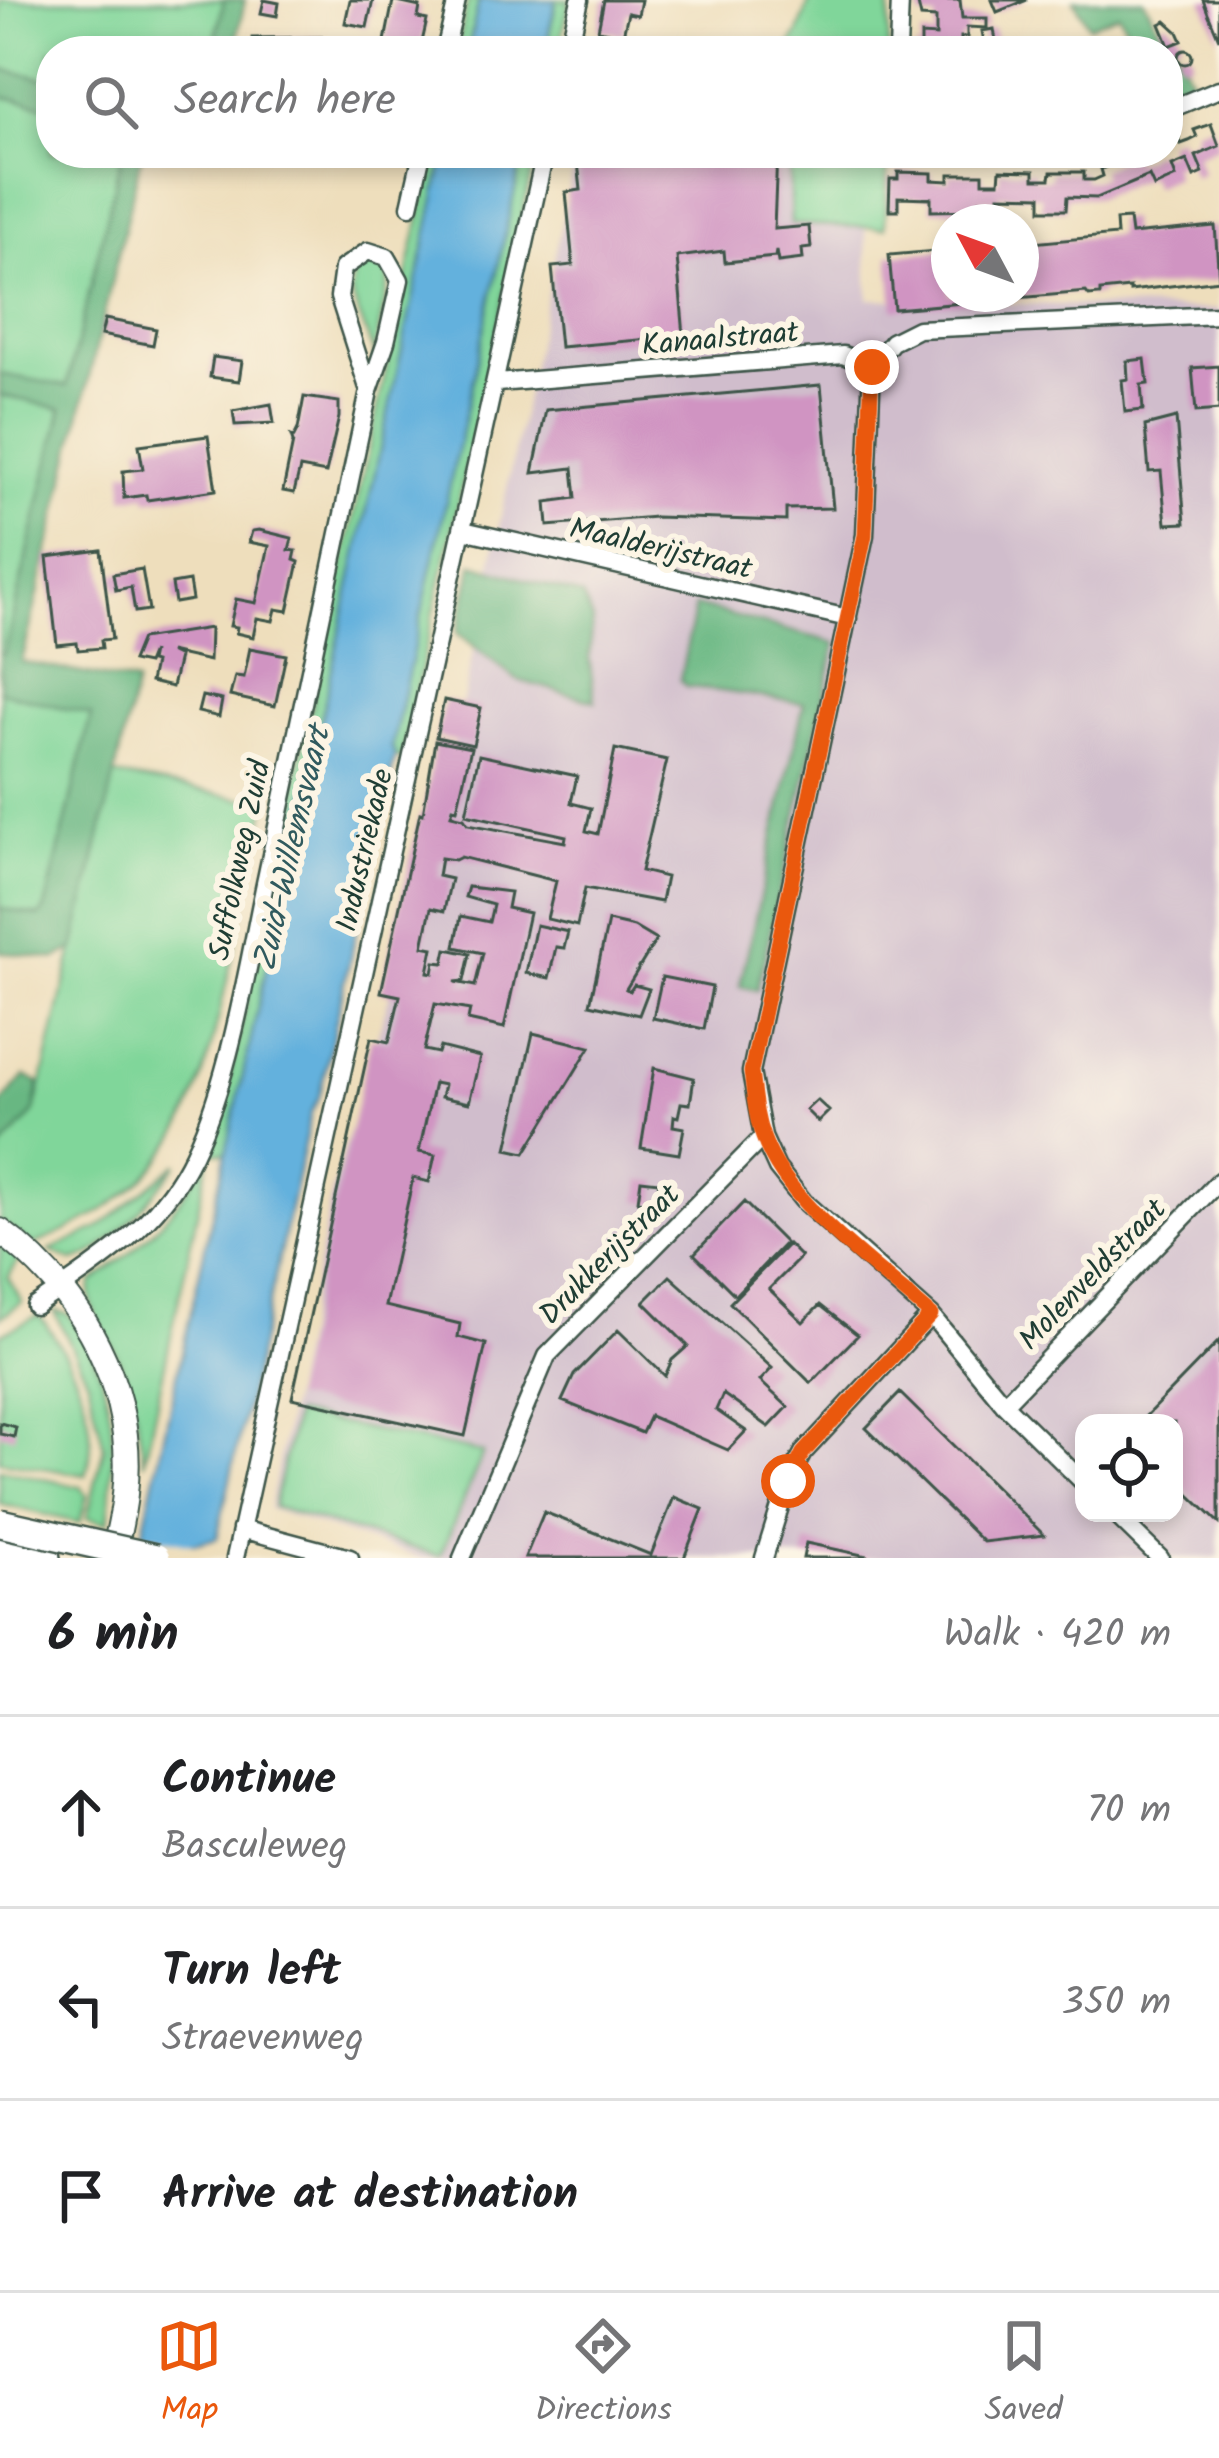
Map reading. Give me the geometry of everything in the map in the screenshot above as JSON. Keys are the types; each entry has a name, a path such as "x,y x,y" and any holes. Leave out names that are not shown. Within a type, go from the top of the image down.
{"main road":[{"path":"0,1231 63,1287 98,1347 123,1425 126,1492 113,1558"},
{"path":"0,1522 156,1558"},
{"path":"0,1548 46,1558"}],"street":[{"path":"449,36 457,0"},
{"path":"572,36 580,0"},
{"path":"899,36 900,0"},
{"path":"1183,104 1219,88"},
{"path":"410,206 419,168"},
{"name":"Industriekade","path":"235,1558 542,168"},
{"name":"Suffolkweg Zuid","path":"35,1306 96,1266 160,1207 188,1166 213,1110 369,391 400,280 387,257 368,251 343,268 339,297 369,391"},
{"path":"1075,1474 1004,1404 931,1315 804,1202 777,1168 763,1137 751,1072 865,535 872,367 892,342 918,329 1219,315"},
{"name":"Kanaalstraat","path":"497,383 843,355 872,367"},
{"name":"Maalderijstraat","path":"463,530 848,618"},
{"name":"Drukkerijstraat","path":"462,1558 548,1356 763,1137"},
{"name":"Molenveldstraat","path":"1004,1404 1219,1181"},
{"path":"764,1558 782,1498 803,1453 931,1315"},
{"path":"1123,1522 1160,1558"},
{"path":"241,1529 350,1558"}],"shaded area":[{"path":"573,168 863,168 869,299 931,301 931,312 1039,312 1039,304 1219,310 1219,1558 421,1558 269,1509 332,1191 432,851"}],"green space":[{"path":"0,0 224,0 216,36 36,36 36,77 0,69"},
{"path":"224,0 245,0 237,36 216,36"},
{"path":"468,0 479,0 471,36 460,36"},
{"path":"557,0 570,0 562,36 549,36"},
{"path":"810,0 890,0 889,36 798,33"},
{"path":"1074,0 1144,0 1164,36 1131,36 1119,14 1089,26"},
{"path":"1183,62 1195,87 1183,91"},
{"path":"0,69 36,77 36,104 0,96"},
{"path":"0,96 36,104 36,168 118,168 67,387 0,374"},
{"path":"118,168 138,168 22,662 136,683 74,949 56,959 0,952 0,908 39,916 45,909 91,715 0,691 0,653 4,653 62,409 0,395 0,374 67,386"},
{"path":"431,168 443,168 226,1153 210,1152 144,1463 132,1398 94,1310 92,1282 165,1218 194,1180 217,1136"},
{"path":"520,168 533,168 401,759 392,747"},
{"path":"789,168 887,168 885,228 791,224"},
{"path":"373,264 387,272 388,284 374,354 351,293 355,271"},
{"path":"0,395 62,408 4,654 0,653"},
{"path":"473,564 582,596 593,620 589,657 595,701 517,680 457,633"},
{"path":"695,606 836,643 757,990 740,986 804,703 686,686 680,680"},
{"path":"0,691 91,715 45,909 39,916 0,908"},
{"path":"114,775 267,803 205,1069 173,1142 120,1199 33,1245 0,1221 0,1150 34,1113"},
{"path":"25,1076 39,1083 34,1113 0,1150 0,1105"},
{"path":"178,1163 101,1248 72,1261 50,1251 99,1228"},
{"path":"0,1243 19,1259 8,1278 22,1302 0,1318"},
{"path":"54,1311 68,1314 85,1339 105,1389 112,1439 108,1523 87,1518 104,1447 88,1380"},
{"path":"39,1315 63,1350 81,1390 90,1433 86,1475 0,1461 0,1335"},
{"path":"295,1414 483,1453 440,1556 273,1507"},
{"path":"0,1469 81,1487 87,1496 80,1523 0,1504"}],"water":[{"path":"479,0 556,0 548,36 471,36"},
{"path":"442,168 520,168 392,747 395,757 217,1538 137,1558"}],"pier":[{"path":"136,1532 206,1547 199,1558 131,1558"}],"building":[{"path":"264,0 279,3 277,16 261,13"},
{"path":"350,0 373,0 367,27 345,23"},
{"path":"604,0 641,0 638,15 628,13 623,35 598,30"},
{"path":"917,0 960,0 962,18 987,18 987,28 967,27 967,36 936,36 936,18 921,17"},
{"path":"992,0 1027,0 997,12"},
{"path":"1203,0 1219,0 1219,39 1208,13"},
{"path":"393,1 420,7 418,18 427,20 423,36 386,36"},
{"path":"1166,21 1180,36 1165,36 1160,24"},
{"path":"1183,51 1190,52 1190,62 1183,63"},
{"path":"1211,124 1219,146 1196,156 1203,173 1194,177 1187,160 1183,162 1183,143 1197,137 1194,130"},
{"path":"579,168 776,168 774,229 809,226 811,248 802,249 803,259 778,262 776,251 775,257 725,262 724,251 677,257 684,336 560,347 552,267 573,265 566,192 581,190"},
{"path":"1103,168 1173,168 1176,177 1154,187 1149,176 1097,198 1067,197 1066,210 1041,210 1041,196 999,195 999,201 980,200 980,204 931,204 931,198 898,197 898,210 889,210 890,179 898,179 898,172 932,173 932,180 949,181 949,174 983,174 983,182 999,182 1000,170 1034,171 1034,179 1050,179 1051,172 1084,172 1084,180 1103,176"},
{"path":"1129,219 1131,234 1215,226 1219,280 1100,291 1100,295 1089,296 1086,292 1039,296 1039,242 1117,235 1116,220"},
{"path":"931,252 931,306 894,309 889,255"},
{"path":"105,319 156,329 153,345 101,335"},
{"path":"213,357 242,361 239,381 210,377"},
{"path":"1145,359 1148,384 1141,385 1143,410 1125,412 1122,380 1128,379 1127,361"},
{"path":"1219,366 1219,410 1196,412 1192,368"},
{"path":"821,385 833,508 786,509 786,521 655,517 548,526 546,502 576,498 573,468 533,473 546,410"},
{"path":"304,397 339,402 339,417 326,473 300,468 294,493 283,491 291,436 298,429"},
{"path":"271,404 274,423 235,425 233,411"},
{"path":"1176,418 1185,523 1166,524 1161,471 1149,472 1145,426"},
{"path":"208,436 216,490 147,500 146,495 124,498 123,471 143,469 139,445"},
{"path":"252,531 292,538 289,550 296,551 294,560 299,562 288,611 276,609 273,621 257,618 253,637 236,633 237,627 230,626 236,599 256,603 269,546 249,542"},
{"path":"101,550 112,639 101,640 102,648 57,645 47,557"},
{"path":"142,569 149,610 135,612 131,587 116,590 113,574"},
{"path":"189,581 192,600 175,603 172,584"},
{"path":"210,628 209,661 169,652 179,657 172,687 150,682 152,652 147,664 132,661 141,639"},
{"path":"250,648 286,655 275,706 230,696 235,676 244,677"},
{"path":"202,696 222,700 219,717 198,712"},
{"path":"444,700 481,708 473,745 436,737"},
{"path":"435,741 471,748 457,809 451,815 468,824 565,842 566,836 466,814 479,755 577,776 571,803 591,808 586,831 598,834 615,749 667,760 641,871 666,877 661,902 585,888 577,926 547,919 556,881 461,857 441,858 438,876 451,879 444,911 431,908 423,946 433,948 428,972 433,973 435,962 444,963 447,949 470,954 464,981 455,982 475,986 483,953 455,947 461,916 489,922 493,905 465,897 468,887 510,892 507,908 529,913 504,1028 468,1020 470,1010 435,1004 424,1050 438,1053 440,1047 480,1057 469,1103 441,1097 444,1085 434,1083 419,1152 435,1155 429,1182 413,1178 385,1306 460,1324 458,1337 486,1344 465,1436 292,1398 371,1038 389,1042 400,996 381,992 423,814"},
{"path":"608,921 634,927 656,940 626,989 634,985 649,989 639,1015 590,1004"},
{"path":"536,925 568,932 564,948 556,947 549,978 526,973"},
{"path":"662,977 712,987 704,1029 653,1018"},
{"path":"533,1033 590,1047 525,1153 507,1149"},
{"path":"654,1068 694,1078 690,1104 681,1103 678,1117 674,1116 673,1126 684,1128 679,1154 641,1148"},
{"path":"817,1100 829,1111 818,1122 806,1110"},
{"path":"641,1180 659,1182 655,1204 638,1201"},
{"path":"744,1202 785,1243 735,1295 694,1254"},
{"path":"788,1244 801,1257 769,1289 803,1322 820,1305 858,1335 811,1383 730,1303"},
{"path":"670,1276 772,1368 760,1381 788,1407 769,1427 723,1394 716,1410 746,1431 728,1450 650,1416 642,1433 562,1401 574,1375 618,1330 665,1376 672,1360 688,1346 644,1302"},
{"path":"1219,1341 1219,1523 1183,1489 1183,1414 1148,1414"},
{"path":"900,1393 1044,1535 983,1542 866,1428"},
{"path":"0,1423 16,1427 14,1437 0,1434"},
{"path":"674,1497 703,1509 684,1558 525,1558 544,1512 651,1555"},
{"path":"806,1543 867,1556 867,1558 803,1558"}],"route":[{"path":"788,1481 803,1453 931,1315 804,1202 777,1168 756,1112 751,1072 865,535 872,367"}],"water label":[{"name":"Zuid-Willemsvaart","path":"290,848"}]}
